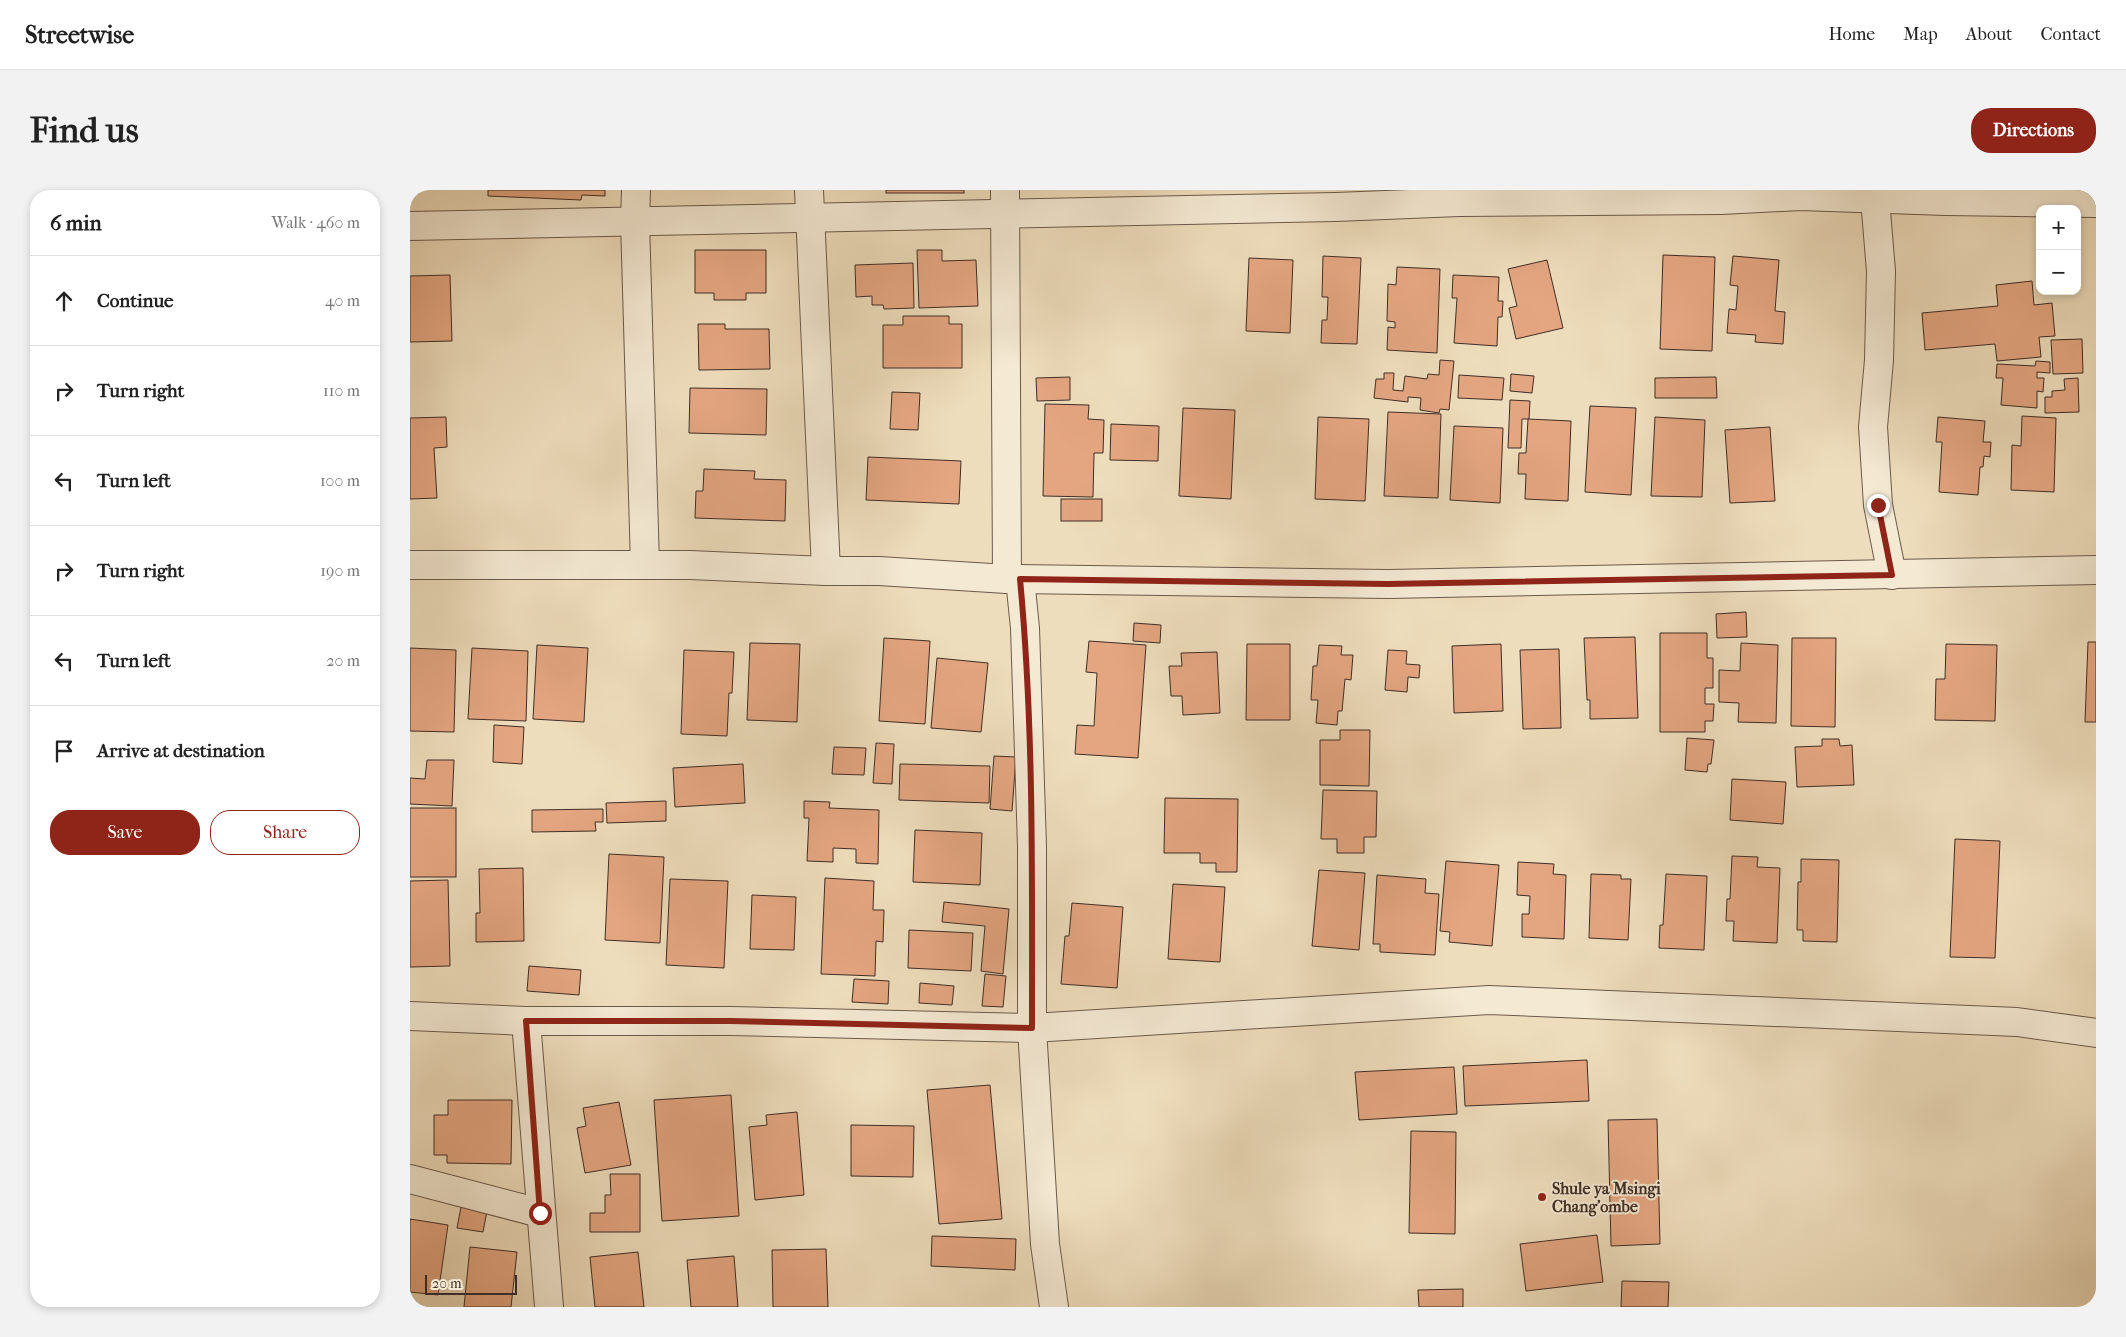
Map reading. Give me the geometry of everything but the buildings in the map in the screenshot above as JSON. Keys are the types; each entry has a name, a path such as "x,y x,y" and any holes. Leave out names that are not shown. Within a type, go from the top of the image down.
{"street":[{"path":"636,190 635,221 645,565"},
{"path":"809,190 826,571"},
{"path":"410,226 809,217 1006,201 1336,199 1459,202 1653,195 1721,200 1846,194 1875,199 2096,204"},
{"path":"1875,199 1881,270 1880,360 1873,427 1878,505 1892,575"},
{"path":"1006,201 1013,579 1024,628 1032,847 1032,1028 1045,1244 1054,1307"},
{"path":"410,565 645,565 878,571 1013,579 1388,584 2096,570"},
{"path":"410,1016 526,1021 731,1021 1032,1028 1489,1000 2017,1022 2096,1033"},
{"path":"526,1021 549,1307"},
{"path":"410,1179 540,1213"}],"place":[{"name":"Shule ya Msingi Chang'ombe","path":"1542,1197"}],"route":[{"path":"540,1213 526,1021 731,1021 1032,1028 1032,847 1024,628 1020,579 1388,584 1892,575 1878,505"}]}
